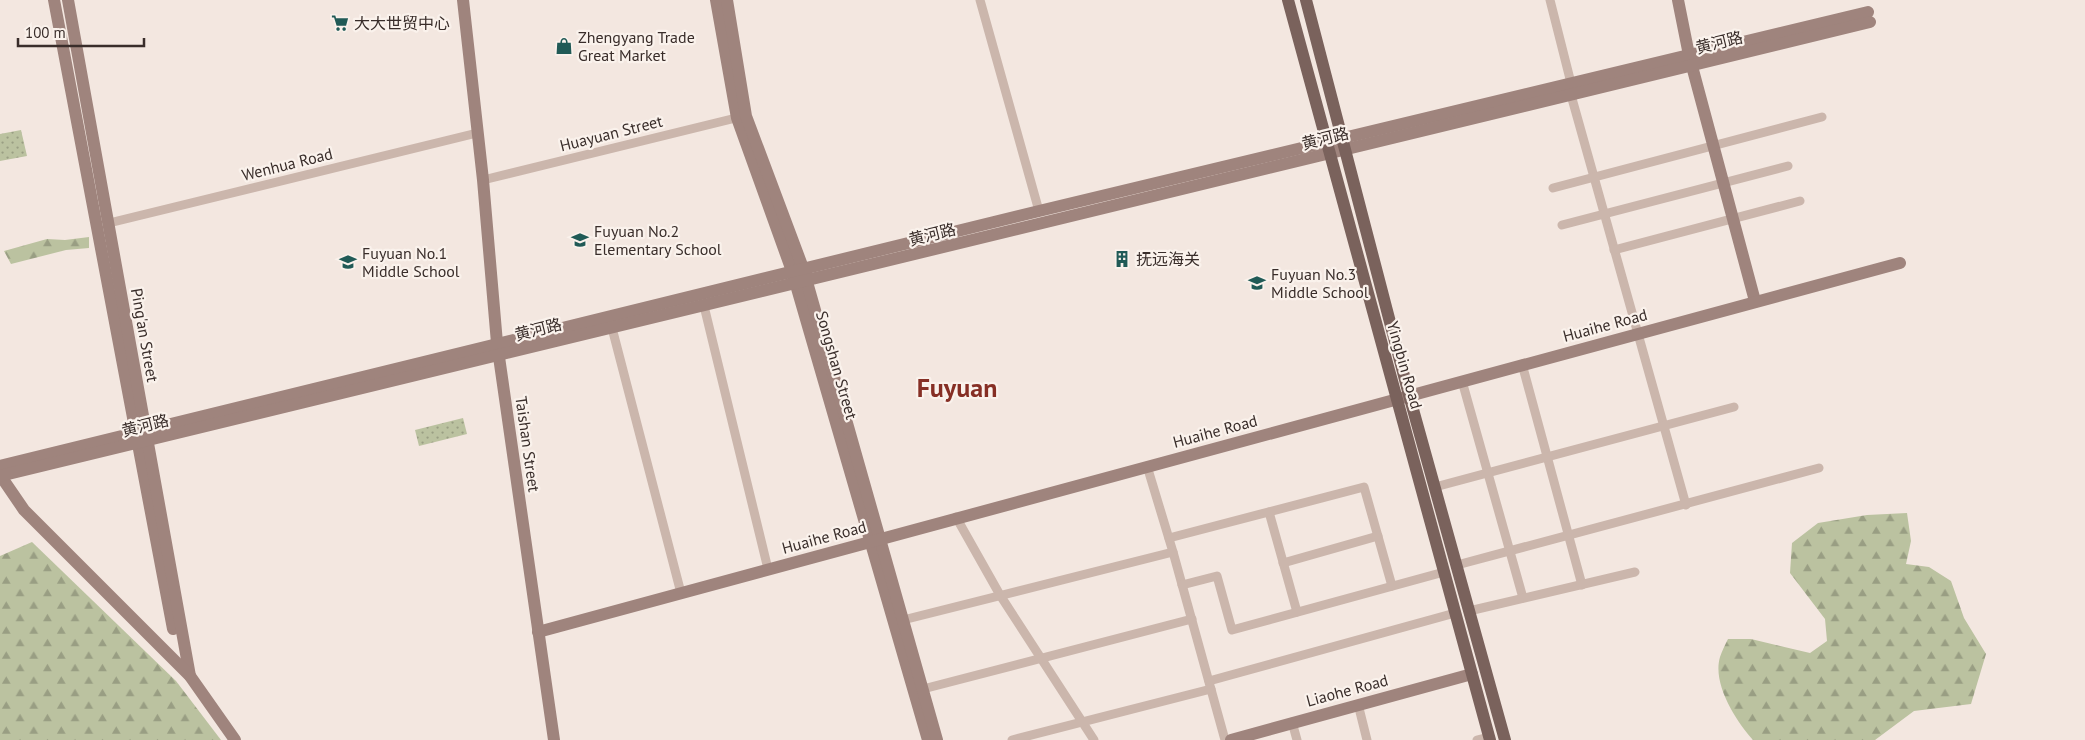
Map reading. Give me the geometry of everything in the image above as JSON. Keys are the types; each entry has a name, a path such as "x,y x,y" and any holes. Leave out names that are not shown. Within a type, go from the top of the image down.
{"main road":[{"name":"Ping'an Street","path":"54,0 190,676"},
{"name":"Ping'an Street","path":"68,0 109,223 141,437 180,665"},
{"name":"Taishan Street","path":"454,0 473,134 480,150"},
{"name":"Taishan Street","path":"463,0 480,150 498,349 554,740"},
{"name":"Songshan Street","path":"716,0 741,117 799,276 876,540 928,740"},
{"name":"Songshan Street","path":"727,0 741,117"},
{"name":"Yingbin Road","path":"1288,0 1328,148 1404,396 1435,486 1505,740"},
{"name":"Yingbin Road","path":"1306,0 1404,396 1444,572 1472,674 1485,739"},
{"path":"1678,0 1690,60 1755,301"},
{"name":"黄河路","path":"0,475 141,437 498,349 1869,17"},
{"name":"黄河路","path":"498,349 612,328 704,306 799,276 1039,211 1328,148"},
{"name":"Huaihe Road","path":"538,632 956,517 1900,263"},
{"name":"黄河路","path":"0,466 141,437"},
{"path":"0,475 24,510 190,676 235,740"},
{"name":"Songshan Street","path":"876,540 903,620 937,740"},
{"name":"Liaohe Road","path":"1231,740 1472,674"}],"street":[{"path":"980,0 1039,211"},
{"path":"1550,0 1604,214 1686,505"},
{"path":"1553,188 1822,116"},
{"name":"Huayuan Street","path":"483,180 741,117"},
{"name":"Wenhua Road","path":"109,223 473,134"},
{"path":"1562,226 1788,166"},
{"path":"1614,250 1800,201"},
{"path":"704,306 768,569"},
{"path":"612,328 680,593"},
{"path":"1522,364 1582,585"},
{"path":"1462,380 1523,598"},
{"path":"1435,486 1663,424 1734,407"},
{"path":"1147,466 1225,740"},
{"path":"1457,565 1569,537 1819,468"},
{"path":"1169,538 1364,487 1392,586"},
{"path":"1269,512 1297,612"},
{"path":"956,517 1000,595 1094,740"},
{"path":"1283,563 1378,536"},
{"path":"903,620 1173,552"},
{"path":"1182,585 1217,576 1232,630 1444,572"},
{"path":"1469,611 1635,572"},
{"path":"1012,740 1082,722 1455,613"},
{"path":"923,688 1192,619"},
{"path":"1358,704 1367,740"},
{"path":"1292,722 1297,740"}],"green space":[{"path":"21,130 27,156 0,161 0,134"},
{"path":"89,237 89,248 66,250 11,264 4,251 47,239 65,240"},
{"path":"463,418 467,434 419,446 415,430"},
{"path":"1907,513 1911,541 1906,564 1929,567 1951,581 1964,618 1986,654 1971,704 1914,711 1875,740 1753,740 1733,713 1719,679 1720,657 1728,639 1751,639 1810,653 1827,641 1825,619 1790,573 1792,543 1818,523 1867,515"},
{"path":"32,542 176,681 221,740 0,740 0,556"}],"place":[{"name":"大大世贸中心","path":"340,23"},
{"name":"Zhengyang Trade Great Market","path":"564,46"},
{"name":"Fuyuan No.2 Elementary School","path":"580,240"},
{"name":"抚远海关","path":"1122,259"},
{"name":"Fuyuan No.1 Middle School","path":"348,262"},
{"name":"Fuyuan No.3 Middle School","path":"1257,283"}],"district":[{"name":"Fuyuan","path":"957,387"}]}
